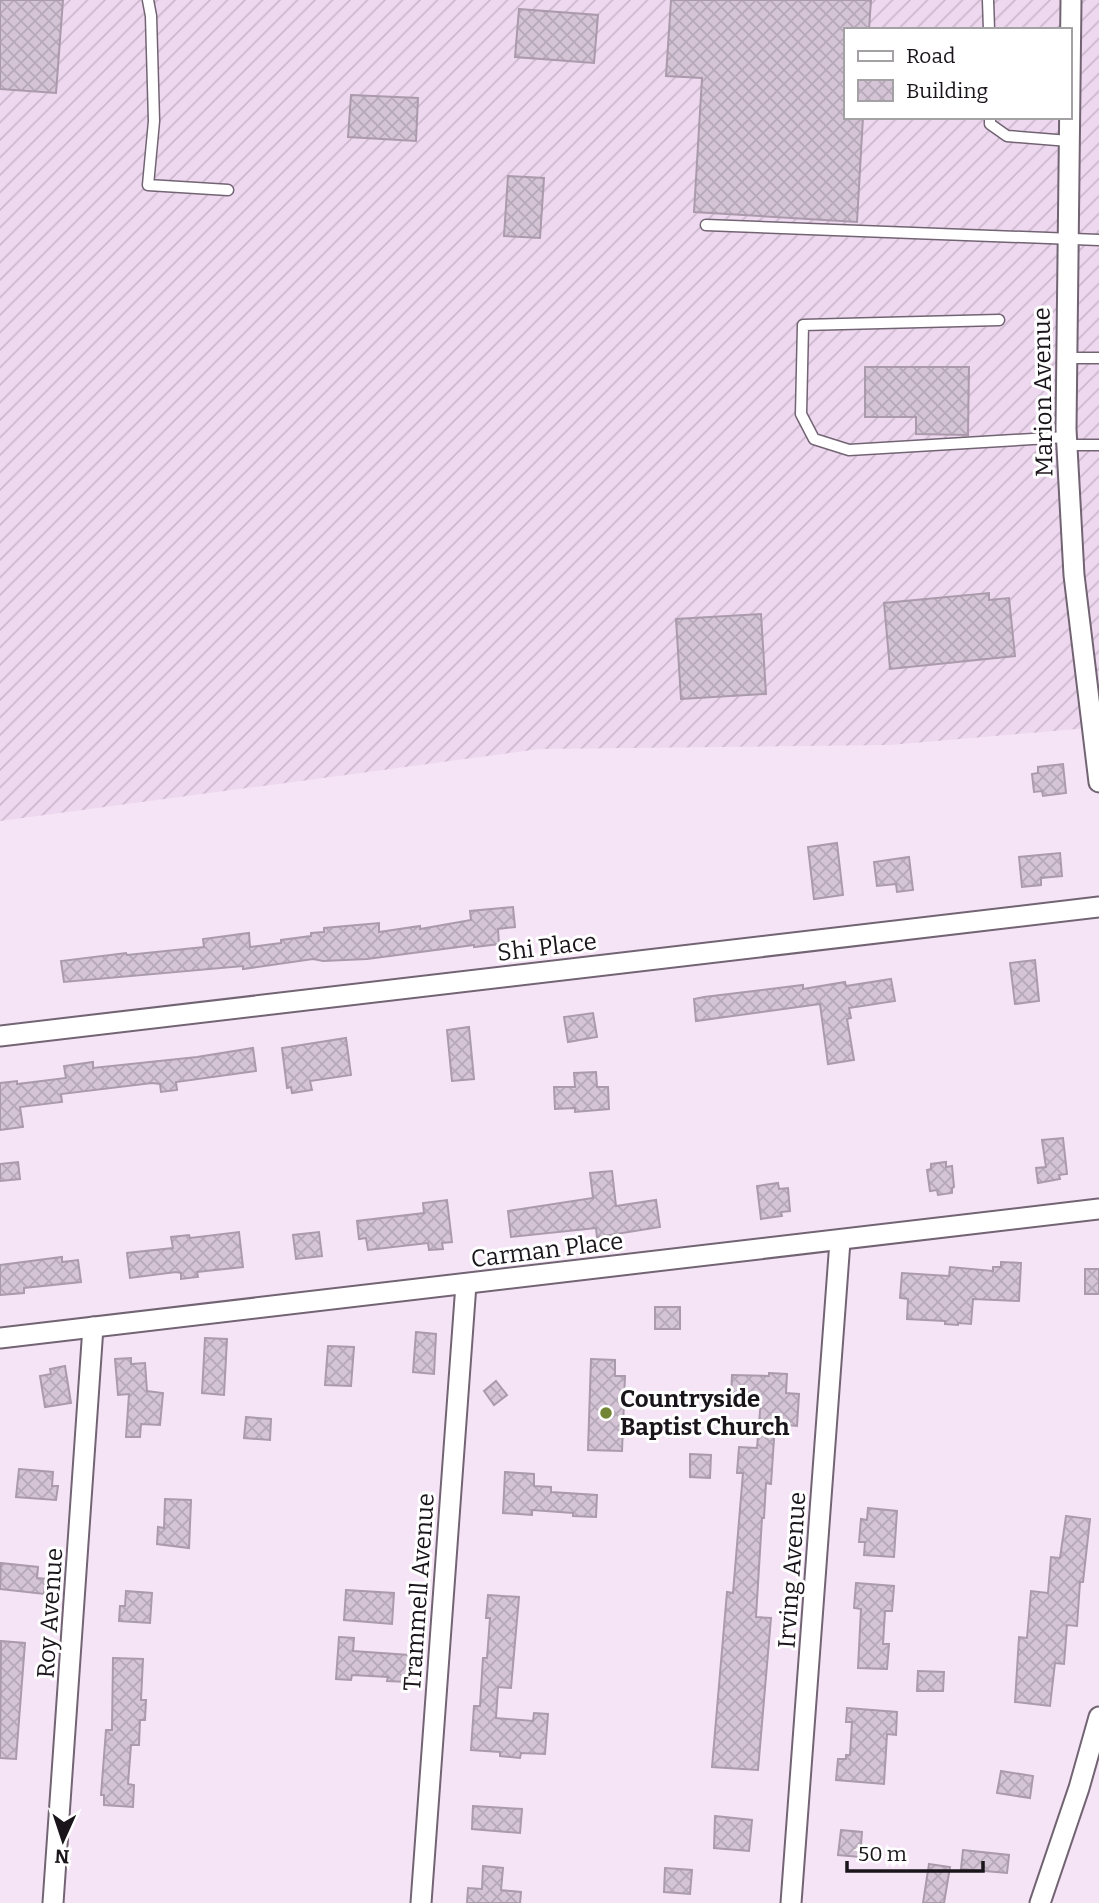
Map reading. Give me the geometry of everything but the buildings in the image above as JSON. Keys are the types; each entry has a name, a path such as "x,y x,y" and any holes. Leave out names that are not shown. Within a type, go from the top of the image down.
{"street":[{"name":"Marion Avenue","path":"1071,0 1071,28"},
{"name":"Marion Avenue","path":"1069,119 1066,441 1074,575 1099,782"},
{"name":"Shi Place","path":"0,1036 1099,908"},
{"name":"Carman Place","path":"0,1338 1099,1209"},
{"name":"Irving Avenue","path":"791,1903 840,1241"},
{"name":"Trammell Avenue","path":"421,1903 466,1284"},
{"name":"Roy Avenue","path":"53,1903 93,1327"},
{"path":"1040,1903 1079,1788 1099,1717"}],"lane":[{"path":"148,0 151,16 154,121 148,185 228,190"},
{"path":"988,0 989,28"},
{"path":"990,119 990,124 1007,136 1069,141"},
{"path":"706,225 1099,240"},
{"path":"999,320 803,325 800,414 814,439 849,450 1066,441 1099,445"},
{"path":"1065,358 1099,358"}],"shaded area":[{"path":"0,0 1099,0 1099,727 890,745 540,749 0,821"}],"place":[{"name":"Countryside Baptist Church","path":"606,1413"}]}
